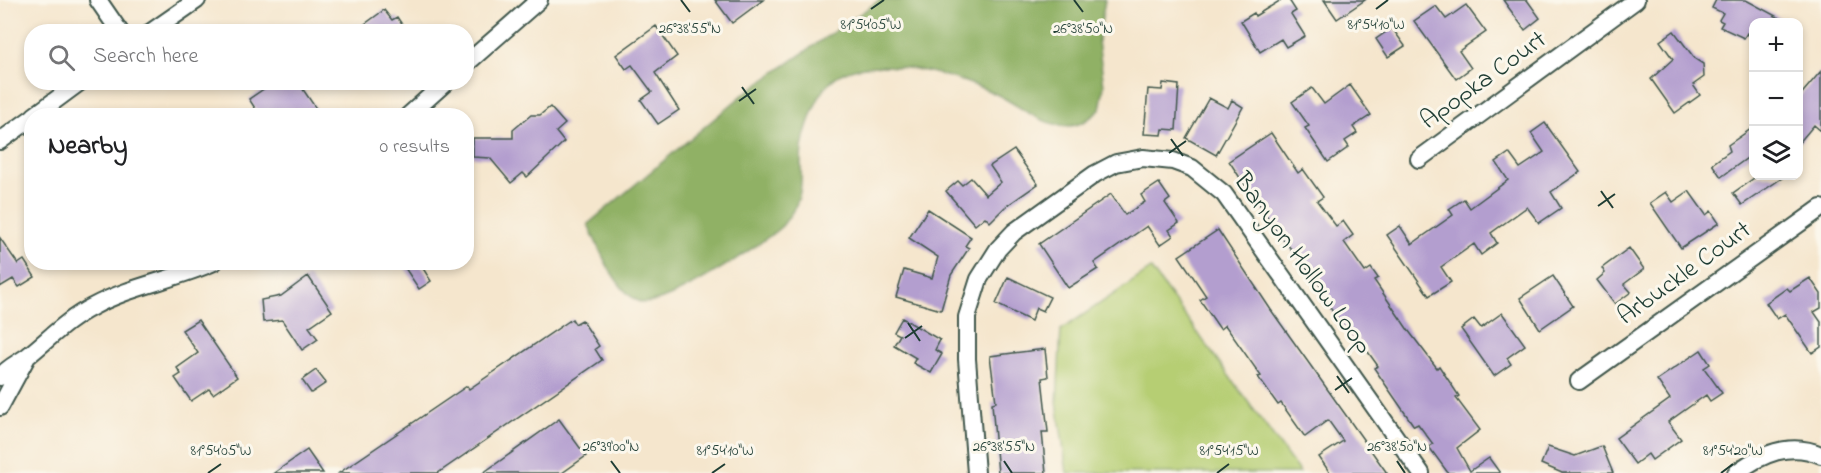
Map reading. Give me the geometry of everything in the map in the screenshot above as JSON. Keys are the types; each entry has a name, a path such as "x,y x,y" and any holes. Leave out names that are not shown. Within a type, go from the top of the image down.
{"street":[{"path":"98,0 114,24"},
{"path":"162,24 197,0"},
{"path":"474,57 539,0"},
{"name":"Apopka Court","path":"1419,159 1636,0"},
{"path":"45,108 69,90"},
{"path":"417,108 437,90"},
{"path":"0,141 24,124"},
{"name":"Banyon Hollow Loop","path":"976,473 967,359 968,317 979,279 999,249 1014,232 1095,174 1116,163 1143,158 1173,161 1192,168 1224,194 1421,473"},
{"name":"Arbuckle Court","path":"1579,381 1821,208"},
{"path":"0,377 9,366 27,357 60,328 93,306 129,290 190,270"},
{"path":"0,407 27,357"},
{"path":"1736,473 1767,453 1807,448 1821,455"}],"green space":[{"path":"880,0 1105,0 1098,41 1104,86 1100,110 1086,121 1068,126 1058,125 1040,119 982,88 940,75 894,67 872,66 852,70 836,77 829,84 811,114 802,149 798,201 782,226 735,260 669,296 651,302 640,302 631,296 608,268 588,224 745,93"},
{"path":"1151,269 1300,473 1067,473 1057,402 1061,330"}],"building":[{"path":"715,0 763,0 732,23"},
{"path":"1281,0 1289,0 1296,11 1291,14 1305,36 1286,47 1281,39 1260,52 1241,21 1254,13 1255,16"},
{"path":"1324,0 1365,0 1337,19"},
{"path":"1503,0 1527,0 1540,18 1525,30"},
{"path":"1716,0 1746,0 1780,18 1749,18 1749,34 1747,33 1744,38 1720,27 1723,22 1719,20 1723,13 1712,8"},
{"path":"1466,5 1486,32 1459,51 1471,68 1456,79 1414,21 1436,6 1446,19"},
{"path":"384,10 392,20 397,17 402,24 365,24"},
{"path":"656,26 677,56 655,73 679,110 658,124 641,100 652,92 632,65 626,69 616,55"},
{"path":"1392,28 1405,46 1388,57 1376,39"},
{"path":"1674,31 1695,59 1703,64 1704,77 1693,85 1700,95 1675,113 1651,79 1673,59 1660,41"},
{"path":"1821,71 1821,131 1814,125 1803,138 1803,126 1803,92"},
{"path":"1163,83 1179,85 1176,130 1163,129 1162,135 1144,134 1148,89 1162,90"},
{"path":"1350,85 1371,115 1353,127 1357,133 1345,141 1349,147 1328,162 1305,128 1309,126 1292,102 1312,88 1324,104"},
{"path":"262,90 303,90 316,108 255,108 249,99"},
{"path":"1209,98 1228,108 1232,100 1243,107 1216,155 1186,138"},
{"path":"550,107 565,124 556,132 564,142 527,177 523,173 511,183 490,158 474,157 474,138 513,138 513,130 531,115 540,115"},
{"path":"1545,123 1580,172 1551,192 1561,208 1539,223 1527,207 1491,233 1497,243 1481,255 1474,244 1441,267 1451,282 1429,296 1387,235 1400,226 1412,244 1453,215 1449,209 1464,199 1470,208 1508,180 1496,162 1509,153 1520,168 1544,152 1531,133"},
{"path":"1749,130 1749,157 1721,177 1712,164 1730,151 1728,145"},
{"path":"1271,133 1298,173 1303,169 1323,197 1317,201 1336,226 1343,221 1353,235 1344,242 1365,272 1371,268 1378,278 1374,280 1408,330 1437,368 1439,366 1459,396 1456,398 1480,430 1457,448 1470,471 1489,458 1500,473 1448,473 1429,447 1433,444 1418,424 1414,426 1374,368 1378,366 1356,336 1352,339 1319,292 1323,289 1276,231 1250,188 1248,190 1229,161"},
{"path":"1014,150 1038,184 1005,207 990,222 985,217 975,225 946,191 958,181 962,185 971,178 986,195 1001,182 990,166"},
{"path":"1751,180 1779,180 1742,205 1733,193"},
{"path":"1159,183 1170,199 1165,203 1179,223 1169,230 1173,236 1160,245 1147,226 1094,263 1098,269 1068,288 1039,244 1111,194 1125,215 1145,202 1141,195"},
{"path":"1689,191 1706,215 1711,211 1719,223 1681,248 1650,203 1666,192 1673,202"},
{"path":"928,209 971,237 965,246 969,248 951,275 941,310 896,297 904,270 932,278 938,257 909,238"},
{"path":"1218,230 1271,310 1387,473 1330,473 1319,457 1343,441 1328,420 1305,437 1281,403 1278,405 1258,377 1261,376 1225,325 1220,329 1200,300 1206,296 1179,256"},
{"path":"0,238 18,264 24,260 24,270 30,270 35,277 19,287 13,279 0,287"},
{"path":"1629,248 1644,269 1624,284 1631,292 1615,304 1597,280 1605,273 1602,268"},
{"path":"406,270 424,270 431,281 419,289"},
{"path":"308,276 332,311 309,327 318,339 302,350 282,320 263,322 261,300 281,296"},
{"path":"1553,276 1573,306 1540,329 1520,298"},
{"path":"1008,277 1050,297 1043,311 1036,308 1031,321 996,304"},
{"path":"1810,278 1821,294 1821,308 1814,312 1821,322 1821,347 1812,353 1785,314 1777,319 1766,303 1787,288 1790,291"},
{"path":"1502,313 1525,345 1507,358 1511,364 1494,376 1461,329 1474,319 1481,328"},
{"path":"902,318 940,340 935,350 942,354 931,373 913,363 916,358 894,345 900,335 894,332"},
{"path":"572,319 575,324 582,320 599,346 595,349 602,360 438,473 339,473 467,386 469,389"},
{"path":"198,320 237,377 213,394 209,389 191,401 175,378 181,374 177,368 198,353 182,330"},
{"path":"1045,349 1048,377 1042,378 1048,432 1042,432 1046,473 998,473 992,403 996,402 990,356"},
{"path":"1701,350 1710,364 1704,368 1722,393 1710,401 1706,395 1668,422 1681,439 1652,460 1648,454 1635,464 1616,438 1670,399 1657,380"},
{"path":"316,370 326,383 311,393 302,380"},
{"path":"559,419 586,456 562,473 483,473"},
{"path":"1602,446 1613,473 1562,473 1541,464 1548,447 1575,456"},
{"path":"307,450 323,473 274,473"}]}
